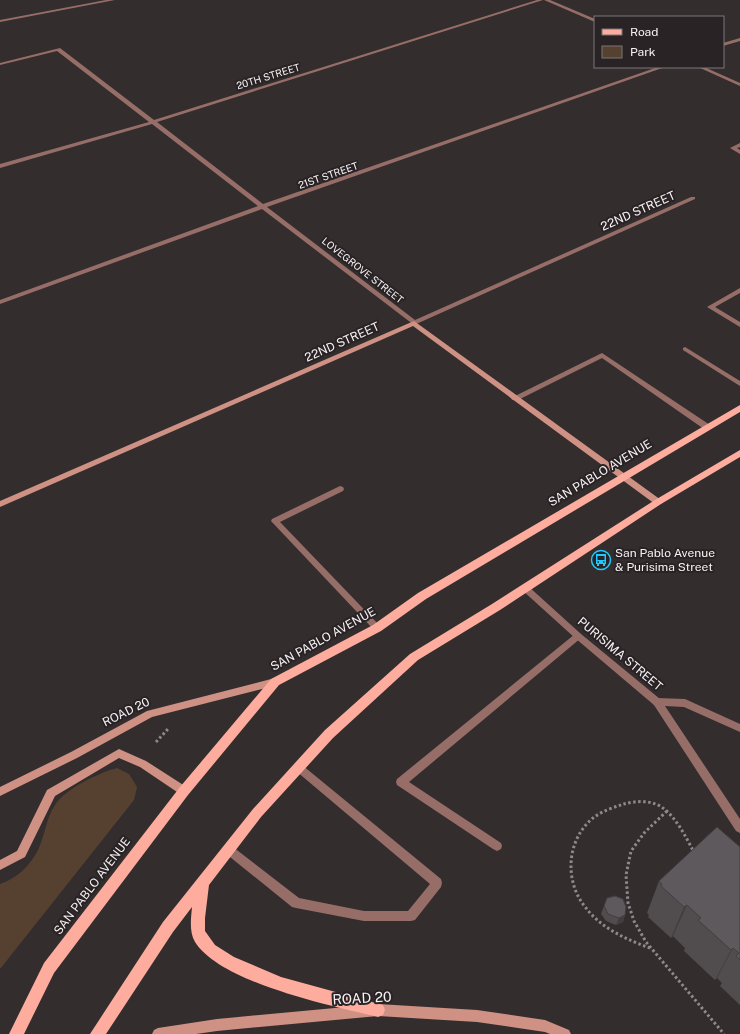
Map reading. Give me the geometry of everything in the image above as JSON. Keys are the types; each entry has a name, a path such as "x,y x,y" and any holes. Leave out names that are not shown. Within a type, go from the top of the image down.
{"main road":[{"name":"SAN PABLO AVENUE","path":"16,1034 49,968 184,791 275,682 377,628 422,596 740,408"},
{"path":"97,1034 168,927 257,813 329,734 414,657 525,588 658,502 740,453"},
{"path":"202,884 198,927 203,941 215,954 229,963 305,993 378,1010"}],"street":[{"path":"0,21 113,0"},
{"name":"20TH STREET","path":"0,166 153,122 540,0"},
{"path":"546,0 594,21"},
{"path":"724,45 740,39"},
{"name":"LOVEGROVE STREET","path":"0,64 58,49 264,206 414,323 658,502"},
{"name":"21ST STREET","path":"0,302 264,206 660,68"},
{"path":"702,68 740,85"},
{"path":"740,145 733,148 740,152"},
{"name":"22ND STREET","path":"0,504 414,323 693,198"},
{"path":"740,290 710,307 740,325"},
{"path":"685,350 740,384"},
{"path":"515,398 602,355 707,427"},
{"path":"340,489 275,521 377,628"},
{"name":"PURISIMA STREET","path":"525,588 578,636 656,702 740,828"},
{"path":"497,846 401,782 578,636"},
{"name":"ROAD 20","path":"0,792 74,755 150,714 275,682"},
{"path":"656,702 685,702 740,728"},
{"path":"0,865 21,854 51,793 119,752 143,764 184,791"},
{"path":"229,850 296,903 364,916 411,916 437,883 299,768"},
{"name":"ROAD 20","path":"158,1034 217,1025 378,1010 477,1016 545,1026 565,1034"}],"path":[{"path":"156,742 173,724"},
{"path":"650,948 636,943 608,929 585,907 573,885 571,873 573,846 578,835 592,818 606,811 633,802 646,801 657,805 674,817 697,858"},
{"path":"667,811 643,834 634,846 629,857 626,883 632,915 637,928 650,948 724,1034"}],"green space":[{"path":"117,768 129,774 137,787 134,800 0,969 0,884 12,879 22,871 35,856 52,810 60,799 83,782"}],"building":[{"path":"717,827 740,847 740,960 736,956 739,953 733,948 731,950 698,920 701,918 687,905 684,907 661,886 662,884 659,881"},
{"path":"615,896 623,899 626,907 625,915 619,918 608,914 604,906 607,898"}],"place":[{"name":"San Pablo Avenue & Purisima Street","path":"601,560"}]}
